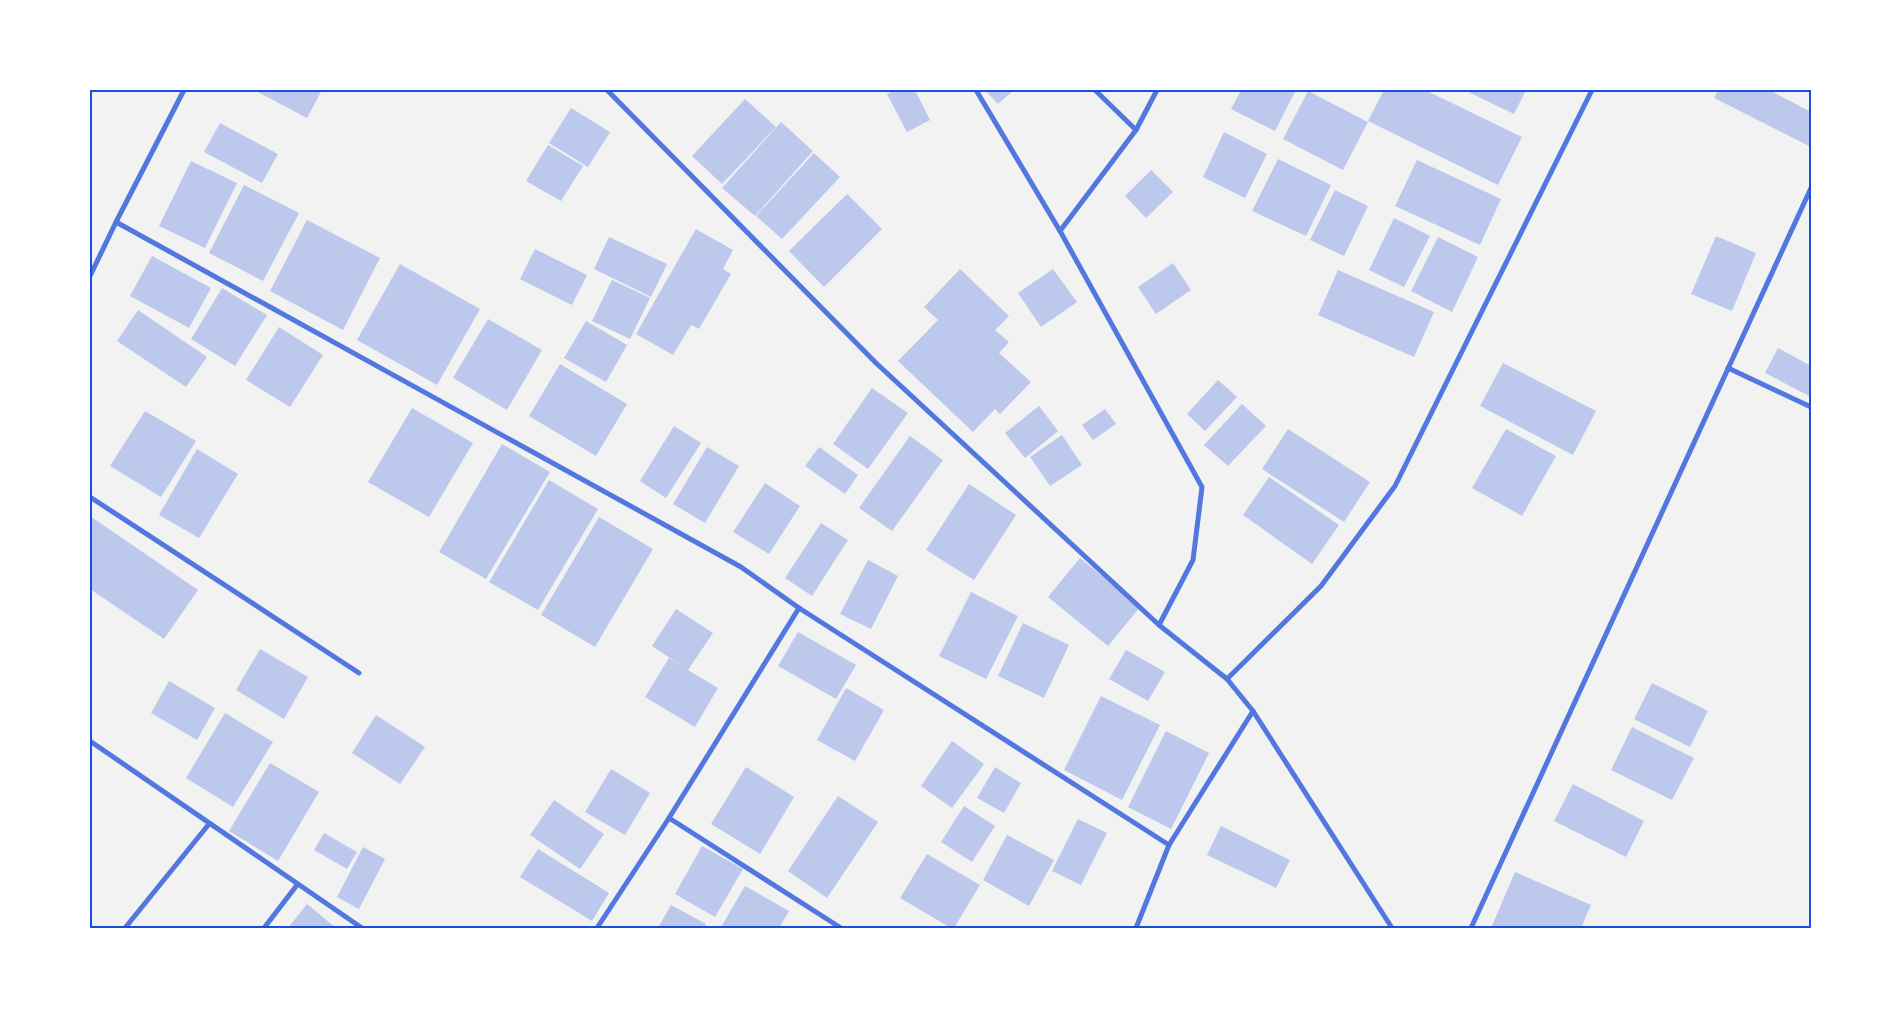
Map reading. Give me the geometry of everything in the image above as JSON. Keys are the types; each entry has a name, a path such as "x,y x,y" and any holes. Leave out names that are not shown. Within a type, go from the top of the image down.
{"street":[{"path":"90,276 184,90"},
{"path":"607,90 876,363 1159,624 1227,679 1253,711 1392,928"},
{"path":"976,90 1060,231 1202,487 1193,560 1159,624"},
{"path":"1095,90 1136,130"},
{"path":"1060,231 1136,130 1157,90"},
{"path":"1227,679 1321,586 1396,486 1592,90"},
{"path":"1471,928 1811,188"},
{"path":"116,222 741,567 799,608 1169,845"},
{"path":"1728,368 1811,407"},
{"path":"90,497 359,673"},
{"path":"597,928 669,818 799,608"},
{"path":"1136,928 1169,845 1253,711"},
{"path":"90,741 362,928"},
{"path":"669,818 841,928"},
{"path":"125,928 209,824"},
{"path":"264,928 297,884"}],"building":[{"path":"254,90 322,90 307,118"},
{"path":"896,90 915,90 930,120 907,132 887,94"},
{"path":"985,90 1014,90 998,104"},
{"path":"1241,90 1296,90 1275,131 1231,109"},
{"path":"1384,90 1425,90 1522,137 1498,185 1368,121"},
{"path":"1464,90 1526,90 1514,114"},
{"path":"1718,90 1769,90 1811,112 1811,147 1714,98"},
{"path":"1308,91 1368,122 1343,170 1283,139"},
{"path":"745,99 776,127 722,184 692,156"},
{"path":"571,108 610,132 588,167 549,143"},
{"path":"781,122 813,151 755,216 722,188"},
{"path":"220,123 278,154 262,183 204,152"},
{"path":"1224,132 1267,154 1245,198 1203,177"},
{"path":"548,145 583,166 561,201 526,181"},
{"path":"814,153 840,177 782,239 756,216"},
{"path":"1278,159 1331,185 1306,236 1252,211"},
{"path":"1417,160 1501,199 1480,245 1395,206"},
{"path":"191,161 237,183 205,248 159,226"},
{"path":"1151,170 1173,192 1146,218 1125,196"},
{"path":"244,185 299,213 263,281 209,253"},
{"path":"1335,190 1368,206 1344,256 1310,240"},
{"path":"847,194 882,229 824,287 789,251"},
{"path":"1394,218 1430,236 1404,287 1369,270"},
{"path":"307,220 380,258 343,330 270,291"},
{"path":"696,229 733,250 723,269 731,274 699,329 691,325 673,355 636,334"},
{"path":"1716,236 1756,253 1732,311 1691,294"},
{"path":"609,237 667,264 651,297 594,269"},
{"path":"1438,237 1478,257 1452,312 1411,291"},
{"path":"535,249 587,275 572,305 520,279"},
{"path":"152,256 211,288 189,328 130,296"},
{"path":"1173,263 1191,290 1156,314 1138,287"},
{"path":"400,264 480,309 437,385 357,340"},
{"path":"960,269 1009,316 995,330 1009,342 999,353 1031,382 1000,414 995,409 973,432 898,361 938,320 924,307"},
{"path":"1053,269 1077,302 1041,327 1018,293"},
{"path":"1338,270 1434,312 1414,357 1318,315"},
{"path":"612,280 650,298 630,339 592,321"},
{"path":"222,288 267,315 235,366 191,339"},
{"path":"138,310 207,357 186,387 117,341"},
{"path":"488,319 542,350 507,410 453,378"},
{"path":"586,321 627,345 606,382 564,358"},
{"path":"279,327 323,355 290,407 246,380"},
{"path":"1778,348 1811,366 1811,397 1765,373"},
{"path":"1503,363 1596,411 1573,455 1480,406"},
{"path":"560,364 627,404 596,456 529,416"},
{"path":"1218,380 1237,397 1205,431 1187,414"},
{"path":"872,388 908,413 868,469 833,444"},
{"path":"1242,404 1266,426 1228,466 1204,445"},
{"path":"1039,406 1058,431 1025,458 1005,433"},
{"path":"412,408 473,443 429,517 368,482"},
{"path":"1105,409 1116,424 1093,440 1082,425"},
{"path":"145,411 196,441 161,497 110,466"},
{"path":"674,426 701,443 666,498 640,481"},
{"path":"1288,429 1370,482 1344,522 1262,469"},
{"path":"1506,429 1556,456 1522,516 1472,488"},
{"path":"1062,435 1082,465 1050,486 1030,457"},
{"path":"910,436 943,460 892,531 859,508"},
{"path":"502,444 550,472 486,579 439,552"},
{"path":"707,447 739,466 705,523 673,504"},
{"path":"819,447 858,475 845,494 805,466"},
{"path":"197,449 238,474 199,538 159,515"},
{"path":"1269,477 1339,525 1312,564 1243,515"},
{"path":"549,480 598,509 538,610 489,582"},
{"path":"765,483 800,506 769,554 733,532"},
{"path":"969,484 1016,515 974,580 926,550"},
{"path":"90,516 198,590 164,639 90,589"},
{"path":"599,517 653,549 595,647 541,615"},
{"path":"821,523 848,540 812,596 785,578"},
{"path":"1080,558 1140,607 1108,646 1048,597"},
{"path":"868,560 898,576 871,629 840,614"},
{"path":"971,592 1018,616 986,679 939,656"},
{"path":"676,609 713,633 688,670 718,688 695,727 645,697 669,658 685,668 652,646"},
{"path":"1023,623 1069,645 1044,698 998,676"},
{"path":"798,632 856,665 836,699 778,666"},
{"path":"260,649 308,677 284,719 236,690"},
{"path":"1126,650 1165,672 1148,701 1109,679"},
{"path":"169,681 215,708 197,740 151,713"},
{"path":"1652,683 1708,711 1690,747 1634,719"},
{"path":"846,688 884,710 855,761 817,740"},
{"path":"1101,696 1160,725 1122,800 1064,770"},
{"path":"225,713 273,742 233,807 186,778"},
{"path":"376,715 425,747 400,784 352,753"},
{"path":"1632,727 1694,758 1672,800 1611,770"},
{"path":"1166,731 1209,753 1171,829 1128,807"},
{"path":"952,741 984,764 952,808 921,786"},
{"path":"270,763 319,792 278,861 229,831"},
{"path":"746,767 794,797 760,854 711,824"},
{"path":"995,767 1021,783 1004,813 977,798"},
{"path":"611,769 650,793 625,835 585,812"},
{"path":"1573,784 1644,821 1626,857 1554,821"},
{"path":"838,796 878,822 827,898 788,871"},
{"path":"554,800 604,834 580,869 530,835"},
{"path":"964,806 995,826 972,862 941,842"},
{"path":"1078,819 1107,833 1081,885 1052,871"},
{"path":"1221,826 1290,860 1276,888 1207,855"},
{"path":"324,833 357,852 347,869 314,850"},
{"path":"1007,835 1054,860 1029,906 983,880"},
{"path":"702,846 743,869 715,917 675,894"},
{"path":"363,847 385,859 359,909 337,897"},
{"path":"538,849 609,893 592,921 520,877"},
{"path":"927,854 980,885 954,928 900,898"},
{"path":"1515,872 1591,905 1581,928 1491,928"},
{"path":"745,886 789,911 779,928 721,927"},
{"path":"307,904 336,928 288,928"},
{"path":"671,905 706,924 704,928 658,928"}]}
